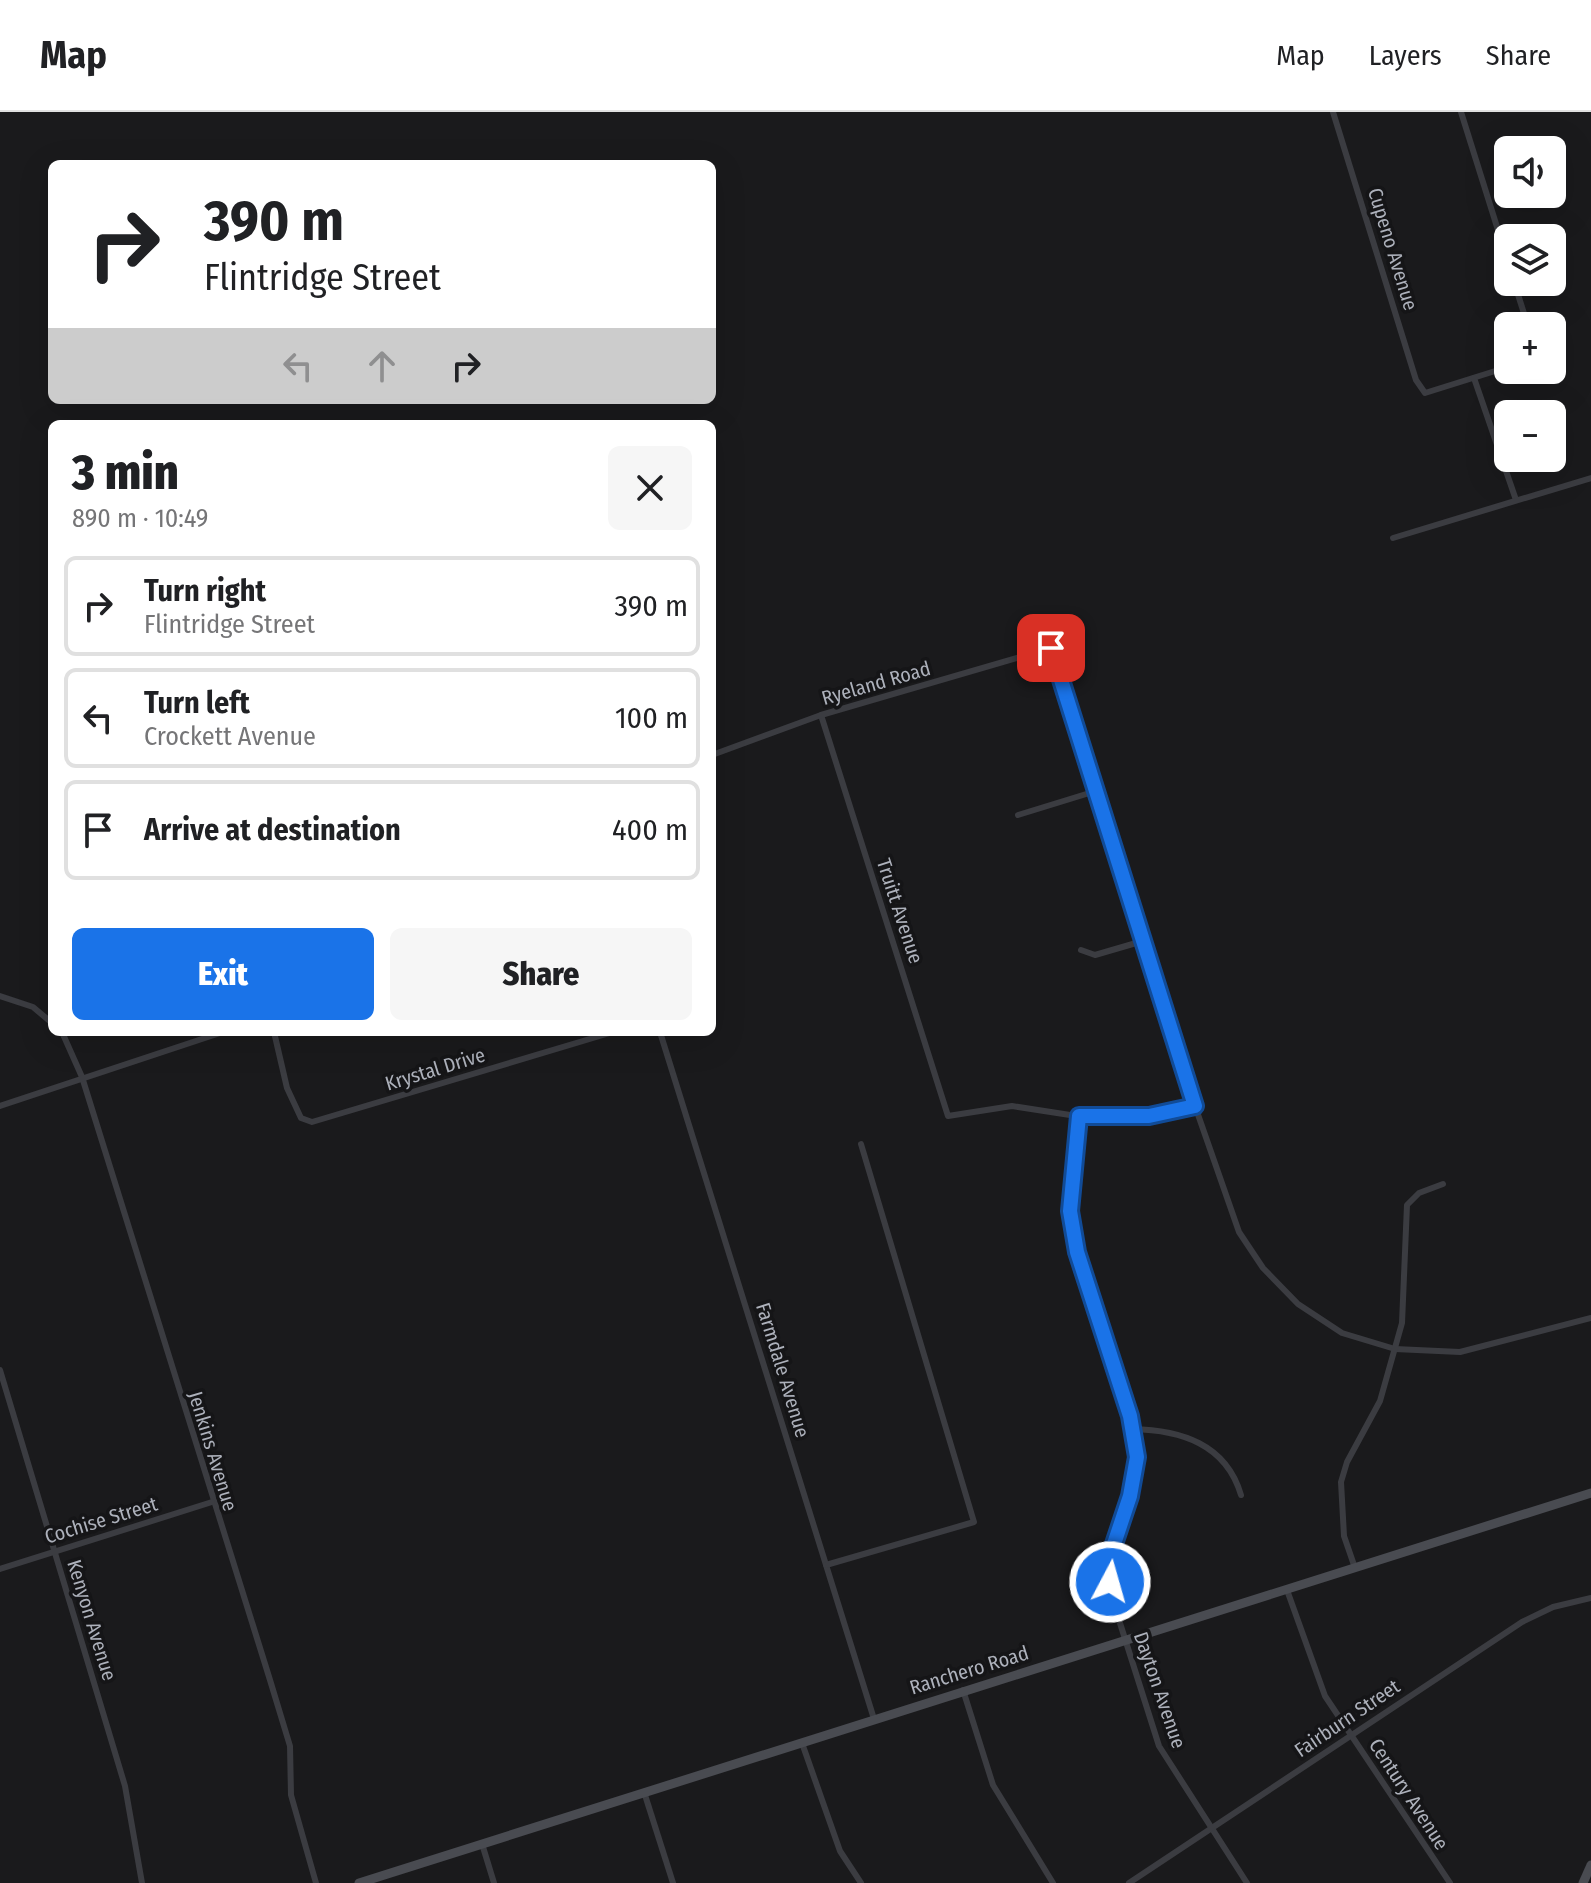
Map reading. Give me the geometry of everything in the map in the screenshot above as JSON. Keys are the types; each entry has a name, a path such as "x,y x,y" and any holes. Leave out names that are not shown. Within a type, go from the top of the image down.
{"main road":[{"name":"Ranchero Road","path":"359,1883 483,1847 963,1690 1591,1493"},
{"path":"1583,1883 1591,1865"}],"street":[{"name":"Cupeno Avenue","path":"1333,112 1416,380 1425,393 1474,378"},
{"path":"1461,112 1496,224"},
{"path":"1494,372 1474,378 1516,500"},
{"path":"1393,538 1591,478"},
{"name":"Ryeland Road","path":"716,754 821,715 1051,648 1096,791"},
{"name":"Truitt Avenue","path":"821,715 948,1116 1012,1106 1079,1116"},
{"path":"1018,815 1096,791 1195,1106 1239,1232 1263,1268 1298,1304 1342,1333 1395,1349 1460,1352 1591,1318"},
{"path":"1081,950 1095,955 1143,941"},
{"path":"0,996 33,1007 48,1020"},
{"name":"Jenkins Avenue","path":"64,1036 82,1077 290,1746 291,1795 316,1883"},
{"path":"0,1106 210,1036"},
{"name":"Krystal Drive","path":"275,1036 287,1088 301,1118 312,1122 600,1036"},
{"name":"Farmdale Avenue","path":"661,1036 874,1719"},
{"path":"1079,1116 1149,1116 1195,1106"},
{"name":"Dayton Avenue","path":"1079,1116 1070,1211 1077,1252 1132,1429 1137,1457 1130,1496 1108,1562 1113,1601 1159,1746 1247,1883"},
{"path":"826,1565 974,1522 861,1144"},
{"path":"1356,1569 1344,1536 1341,1482 1347,1462 1380,1401 1395,1349 1404,1294 1407,1205 1419,1193 1443,1184"},
{"name":"Kenyon Avenue","path":"0,1370 125,1786 142,1883"},
{"path":"1132,1429 1164,1430 1193,1438 1218,1454 1235,1475 1241,1495"},
{"name":"Cochise Street","path":"0,1569 212,1502"},
{"name":"Century Avenue","path":"1287,1590 1325,1696 1450,1883"},
{"name":"Fairburn Street","path":"1129,1883 1522,1622 1553,1607 1591,1598"},
{"path":"963,1690 993,1785 1053,1883"},
{"path":"802,1743 840,1851 861,1883"},
{"path":"645,1795 673,1883"},
{"path":"483,1847 494,1883"}],"route":[{"path":"1051,648 1195,1106 1149,1116 1079,1116 1070,1211 1077,1252 1130,1416 1137,1457 1130,1496 1108,1562 1110,1582"}]}
